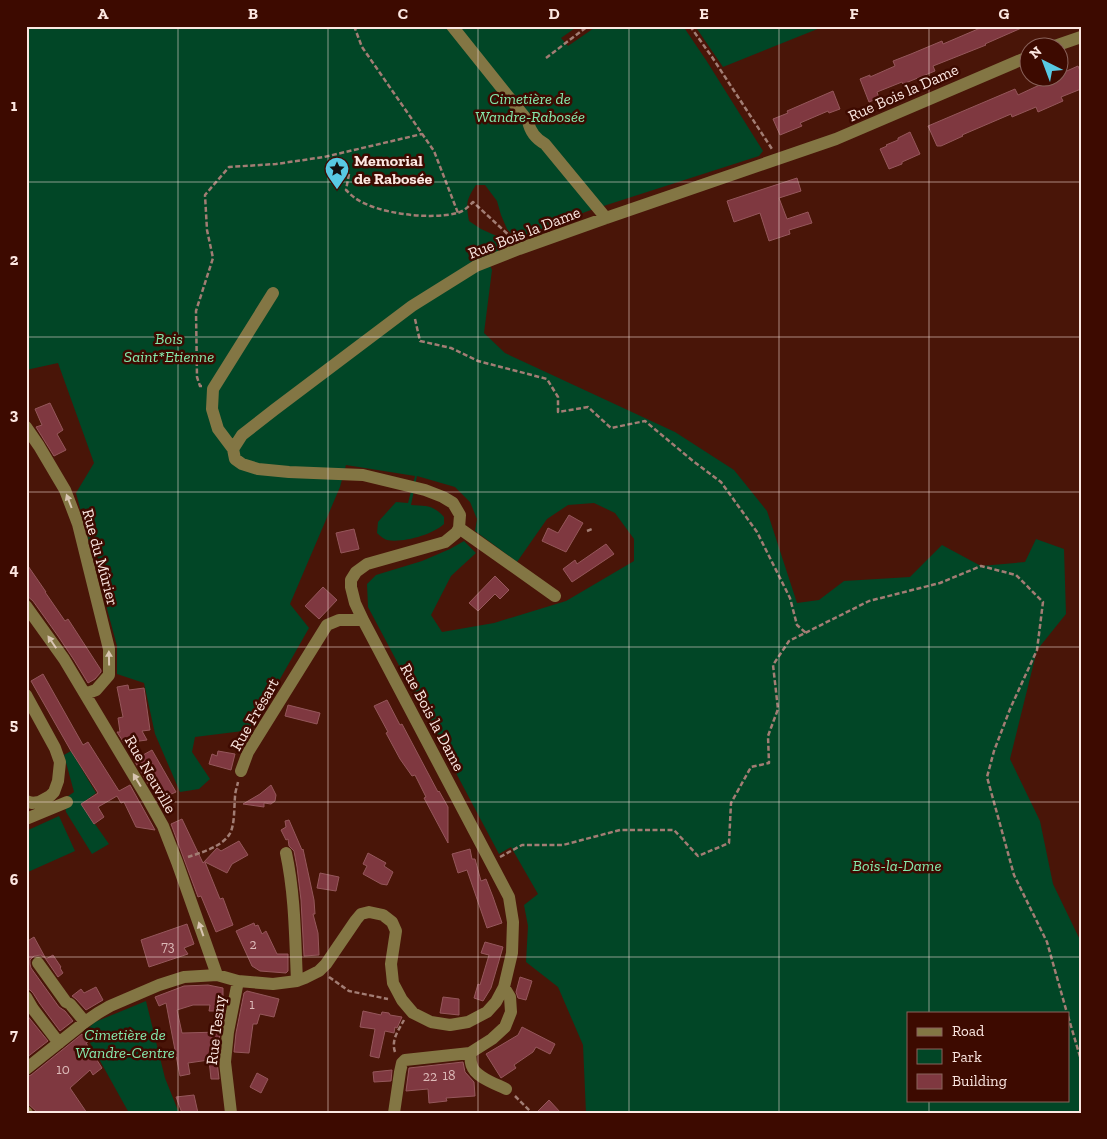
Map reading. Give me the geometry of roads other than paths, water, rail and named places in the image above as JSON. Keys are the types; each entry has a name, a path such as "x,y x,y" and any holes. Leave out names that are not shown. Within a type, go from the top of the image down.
{"street":[{"path":"452,26 528,121 540,129 546,144 606,218"},
{"name":"Rue Bois la Dame","path":"233,449 242,435 412,306 476,266 606,218 836,139 1020,60"},
{"path":"273,293 214,389 212,409 218,429 233,449 235,459 242,464 258,469 363,475 425,490 443,497 453,503 460,515 459,528 554,596"},
{"name":"Rue du Mûrier","path":"26,427 65,490 78,524 109,648 109,675 96,690 85,694"},
{"name":"Rue Bois la Dame","path":"26,1069 85,1022 110,1006 159,985 184,977 216,975 238,981 273,984 297,981 319,971 361,914 369,912 383,915 392,922 396,931 391,964 393,983 402,1000 413,1012 431,1022 450,1025 468,1022 487,1012 496,1002 504,987 512,953 513,922 508,897 363,620 355,603 351,587 351,580 356,572 367,564 444,542 456,533 459,528"},
{"name":"Rue Neuville","path":"26,606 64,660 163,826 216,975"},
{"name":"Rue Frésart","path":"241,771 248,752 327,625 339,620 363,620"},
{"path":"26,695 55,748 60,762 58,780 54,792 39,802 32,803 26,801"},
{"path":"26,819 67,802"},
{"path":"286,853 293,895 297,981"},
{"path":"38,963 66,1002 70,1004 85,1022"},
{"name":"Rue Tesny","path":"231,1113 225,1062 228,1032 238,981"},
{"name":"Rue Bois la Dame","path":"394,1113 402,1063 405,1060 470,1053 492,1039 505,1026 511,1012 510,997 504,987"},
{"path":"26,997 32,1009 59,1043"},
{"path":"470,1053 472,1066 476,1073 506,1089"}],"place":[{"name":"Memorial de Rabosée","path":"337,190"}],"park label":[{"name":"Cimetière de Wandre-Rabosée","path":"530,107"},
{"name":"Bois Saint*Etienne","path":"169,347"},
{"name":"Bois-la-Dame","path":"897,865"},
{"name":"Cimetière de Wandre-Centre","path":"125,1043"}]}
